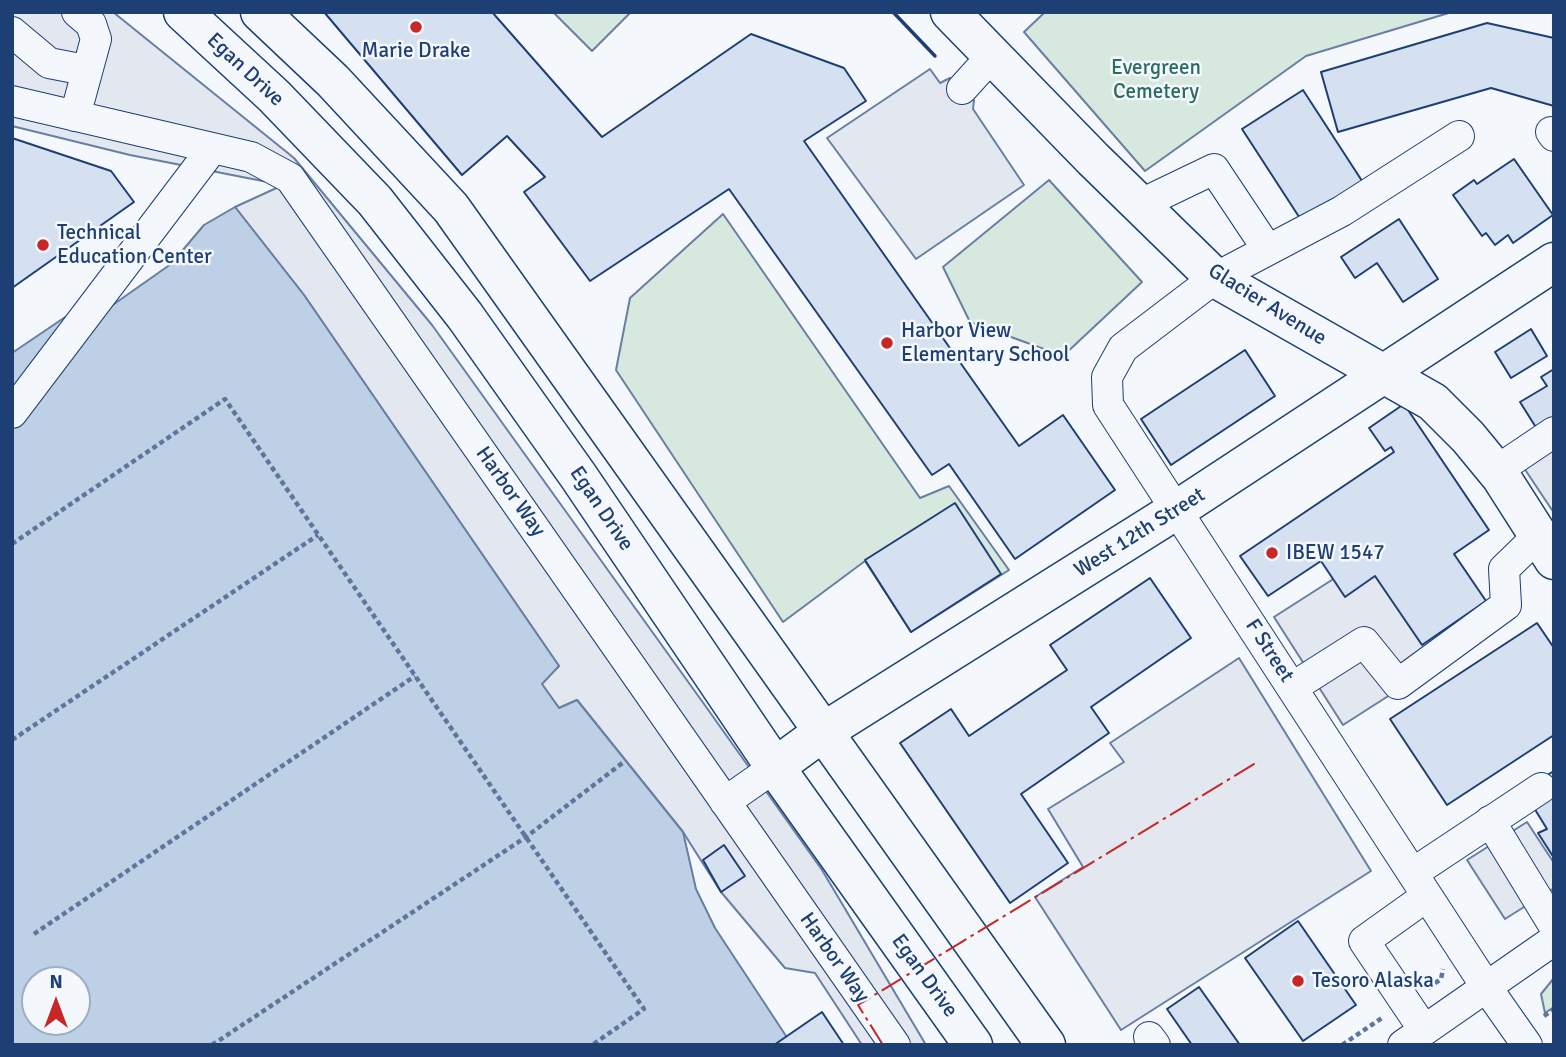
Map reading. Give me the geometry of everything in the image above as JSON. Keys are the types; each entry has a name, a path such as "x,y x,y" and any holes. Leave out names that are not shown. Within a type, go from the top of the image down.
{"main road":[{"name":"Egan Drive","path":"183,12 274,96 375,201 433,274 579,477 775,766 973,1045"},
{"path":"260,12 333,81 451,208 1046,1045"},
{"name":"Glacier Avenue","path":"950,12 1139,205 1216,278 1433,402 1496,471 1546,548"},
{"name":"West 12th Street","path":"775,766 823,732 1178,509 1554,262"},
{"path":"923,974 942,1045"}],"street":[{"path":"75,116 85,70 96,39 91,23 77,12"},
{"path":"12,32 49,62 85,70"},
{"path":"962,89 992,56"},
{"name":"Harbor Way","path":"12,101 251,157 290,178 895,1045"},
{"name":"F Street","path":"1459,136 1342,211 1216,278 1123,348 1107,377 1108,405 1130,443 1178,509 1487,988 1527,1045"},
{"path":"12,413 212,149"},
{"path":"1139,205 1214,169 1268,250"},
{"path":"1496,471 1554,432"},
{"path":"1293,687 1364,642 1398,684 1506,605 1504,569 1546,548"},
{"name":"West 12th Street","path":"724,802 775,766"},
{"path":"1541,788 1490,821 1420,884 1364,941 1413,1037 1554,940"},
{"path":"1490,821 1554,926"}],"path":[{"path":"12,544 225,398 644,1009 592,1045"},
{"path":"12,740 318,535"},
{"path":"34,934 415,676"},
{"path":"212,1045 526,837 625,761"},
{"path":"1544,1016 1554,1009"}],"green space":[{"path":"553,12 631,12 592,51"},
{"name":"Evergreen Cemetery","path":"1045,12 1452,12 1306,56 1145,171 1024,32"},
{"path":"1049,180 1142,282 1063,356 970,322 943,267"},
{"path":"723,214 920,498 949,486 1009,570 911,632 865,561 783,622 616,370 630,298"},
{"path":"1554,978 1554,1007 1545,1013 1541,994"}],"shaded area":[{"path":"12,12 113,12 294,158 432,325 704,704 822,870 926,1045 862,1045 815,973 785,968 721,892 683,832 577,700 559,708 541,683 559,666 304,295 235,207 283,185 130,155 12,126"},
{"path":"930,69 940,83 950,78 974,100 973,109 1024,185 916,259 827,138"},
{"path":"1554,449 1554,513 1524,468"},
{"path":"1388,544 1457,652 1343,725 1274,617"},
{"path":"1239,658 1371,871 1121,1030 1035,897 1083,867 1048,809 1124,762 1110,743"},
{"path":"1527,822 1554,863 1554,888 1505,919 1467,860"}],"water":[{"path":"235,207 304,295 559,666 542,684 559,708 577,700 683,832 696,889 715,928 792,1045 12,1045 12,353 86,303 97,316 171,264 204,225"}],"building":[{"path":"324,12 492,12 602,137 751,34 844,68 866,101 804,141 1019,446 1063,415 1115,490 1015,559 949,464 932,475 729,189 590,281 524,192 545,177 507,136 462,175"},
{"path":"1487,23 1554,38 1554,106 1491,88 1338,132 1321,72"},
{"path":"1303,90 1364,184 1303,223 1242,129"},
{"name":"Technical Education Center","path":"12,138 111,171 134,202 12,288"},
{"path":"1514,159 1553,215 1513,243 1508,235 1495,245 1486,233 1482,236 1453,195 1474,180 1477,184"},
{"path":"1399,219 1438,279 1403,302 1377,263 1355,278 1341,257"},
{"path":"1531,329 1547,356 1511,378 1495,352"},
{"path":"1245,350 1275,396 1171,465 1141,419"},
{"path":"1554,369 1554,419 1537,429 1520,402 1547,386 1541,377"},
{"path":"1404,404 1489,530 1454,554 1486,601 1422,645 1375,576 1345,597 1321,561 1268,596 1240,556 1394,452 1391,447 1385,451 1369,428"},
{"path":"955,503 1001,574 911,632 865,560"},
{"path":"1150,578 1191,638 1091,707 1109,733 1021,794 1068,863 1010,903 900,743 951,709 969,736 1067,670 1050,645"},
{"path":"1537,623 1554,648 1554,735 1447,805 1390,719"},
{"path":"1554,771 1554,858 1538,833 1547,829 1531,803 1537,781"},
{"path":"724,845 745,876 721,892 703,860"},
{"path":"1298,921 1356,1005 1303,1041 1245,958"},
{"path":"1199,987 1240,1045 1192,1045 1167,1009"},
{"path":"822,1012 844,1045 774,1045"}],"wall":[{"path":"893,12 935,56"}],"power":[{"path":"883,1045 858,1005 1259,761"}],"place":[{"name":"Marie Drake","path":"416,27"},
{"name":"Technical Education Center","path":"43,245"},
{"name":"Harbor View Elementary School","path":"887,343"},
{"name":"IBEW 1547","path":"1272,553"},
{"name":"Tesoro Alaska","path":"1298,981"}]}
